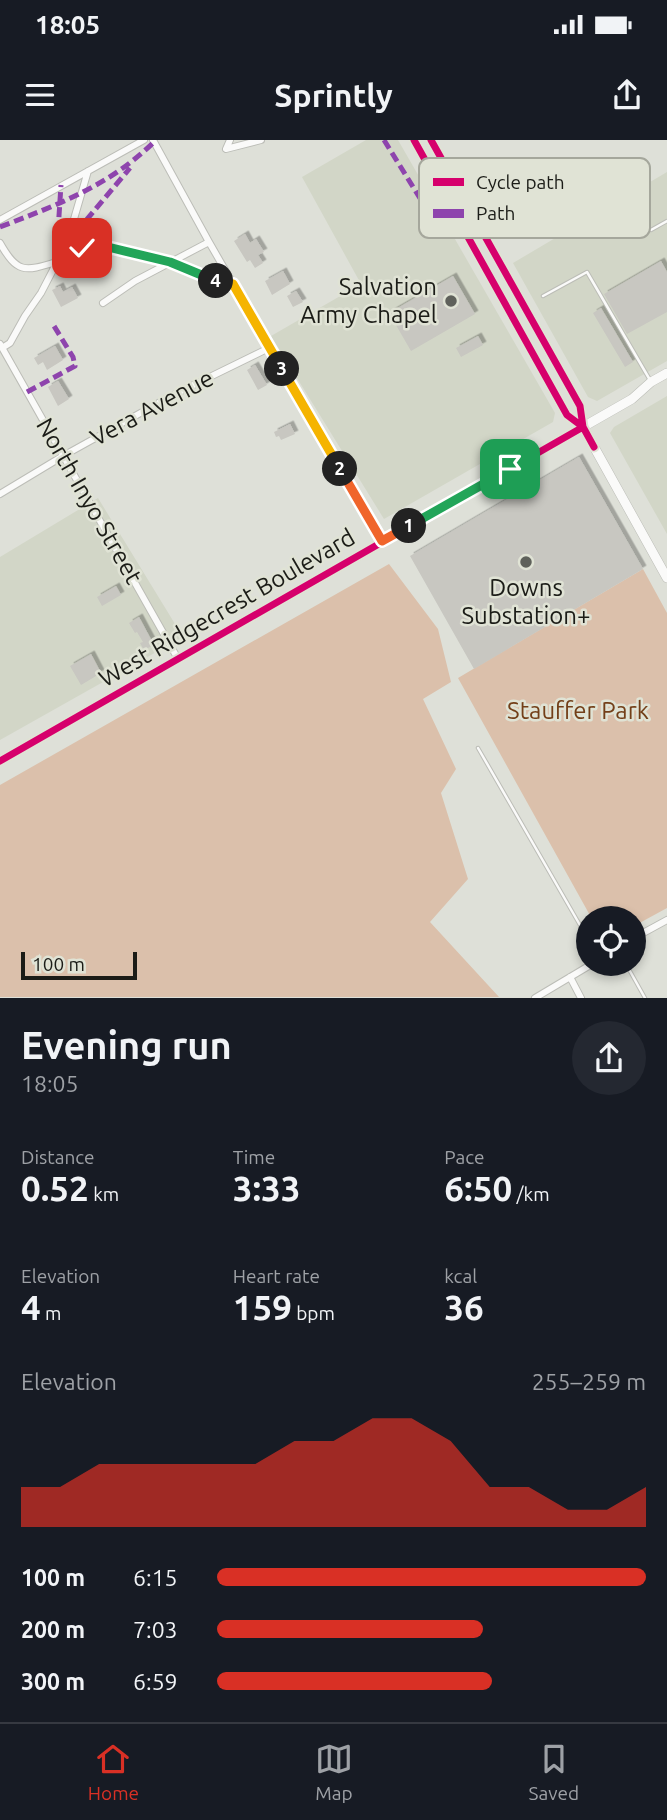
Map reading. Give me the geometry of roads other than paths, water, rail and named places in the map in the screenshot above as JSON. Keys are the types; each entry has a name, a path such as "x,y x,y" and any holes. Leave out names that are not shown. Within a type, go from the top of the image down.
{"main road":[{"path":"414,140 424,158"},
{"path":"430,140 440,158"},
{"path":"469,238 567,415 583,427"},
{"path":"485,238 580,406 583,427 667,578"},
{"name":"West Ridgecrest Boulevard","path":"583,427 632,399 667,373"}],"street":[{"path":"0,220 144,140"},
{"path":"153,140 382,541"},
{"path":"230,140 226,149 261,140"},
{"path":"1,346 10,343 41,293 67,243 88,171"},
{"path":"103,303 135,281 209,242"},
{"path":"0,243 7,256 18,266 31,270 56,262 82,248 112,248 170,262 212,281 233,284"},
{"name":"North Inyo Street","path":"1,346 178,659"},
{"name":"Vera Avenue","path":"0,494 171,396 270,348"},
{"path":"0,363 8,359"},
{"name":"West Ridgecrest Boulevard","path":"0,761 583,427"},
{"path":"646,931 667,920"},
{"path":"535,998 576,973"},
{"path":"569,977 581,998"}],"lane":[{"path":"651,230 667,221"},
{"path":"544,296 587,272 651,383"},
{"path":"478,748 576,918"},
{"path":"633,976 645,998"}],"place":[{"name":"Salvation Army Chapel","path":"451,301"},
{"name":"Downs Substation+","path":"526,562"}],"park label":[{"name":"Stauffer Park","path":"578,711"}]}
